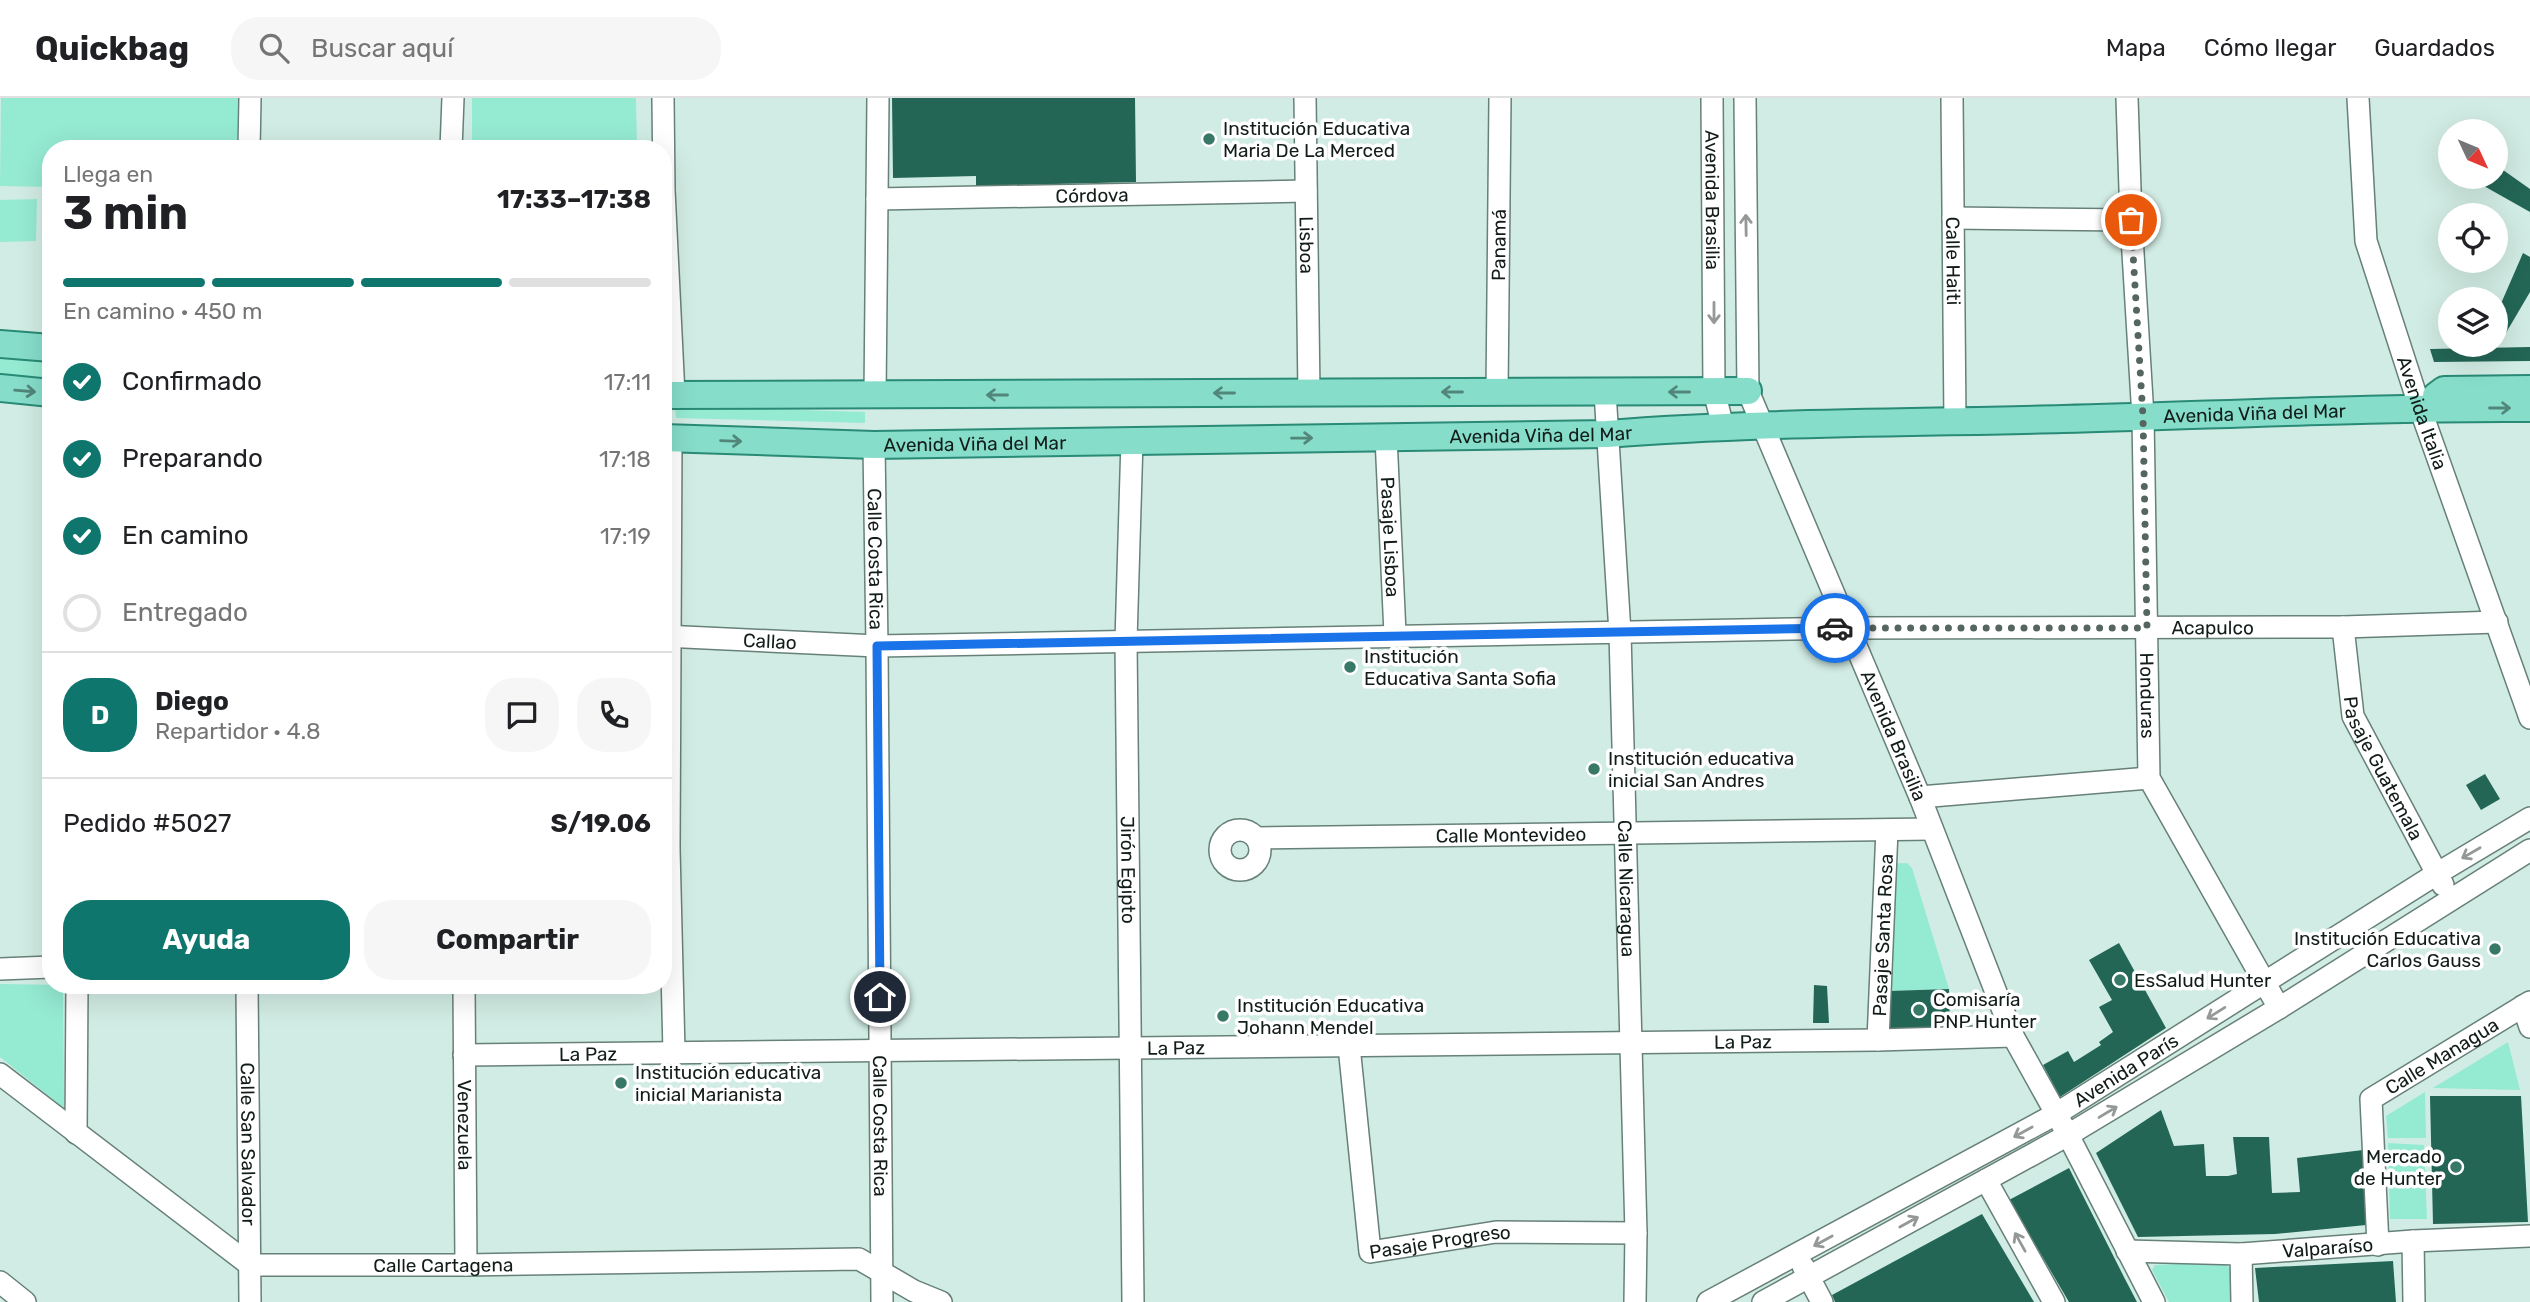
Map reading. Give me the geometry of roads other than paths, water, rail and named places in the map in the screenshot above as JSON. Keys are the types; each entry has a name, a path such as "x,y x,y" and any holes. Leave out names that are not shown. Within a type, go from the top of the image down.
{"main road":[{"path":"0,344 42,347"},
{"path":"0,388 42,392"},
{"path":"2420,408 2444,390 2530,389"},
{"path":"672,395 1748,391"},
{"name":"Avenida Viña del Mar","path":"672,439 874,445 1607,434 1723,427 2420,408 2530,408"}],"street":[{"path":"249,140 250,98"},
{"path":"451,140 453,98"},
{"path":"663,98 663,140"},
{"path":"875,396 878,98"},
{"name":"Lisboa","path":"1305,98 1309,393"},
{"name":"Panamá","path":"1497,392 1500,98"},
{"name":"Avenida Brasilia","path":"1712,98 1714,391 1723,427"},
{"name":"Avenida Brasilia","path":"1745,98 1748,391 1920,797 2013,1036 2068,1135 2154,1302"},
{"name":"Calle Haiti","path":"1952,98 1955,422"},
{"name":"Honduras","path":"2127,98 2131,220 2143,417 2149,778 2279,1009"},
{"name":"Avenida Italia","path":"2358,98 2366,241 2420,408 2530,718"},
{"name":"Córdova","path":"877,200 1306,191"},
{"path":"1953,218 2131,220"},
{"name":"Calle Nicaragua","path":"1605,392 1620,633 1636,1233 1635,1302"},
{"name":"Pasaje Lisboa","path":"1387,437 1395,634"},
{"name":"Jirón Egipto","path":"1132,440 1126,641 1133,1302"},
{"name":"Calle Costa Rica","path":"874,445 882,1302"},
{"name":"Acapulco","path":"877,646 1395,634 1848,628 2343,627 2497,622"},
{"name":"Pasaje Guatemala","path":"2343,627 2353,716 2450,900"},
{"name":"Callao","path":"672,636 877,646"},
{"path":"1920,797 2149,778"},
{"name":"Avenida París","path":"1708,1302 2056,1114 2530,818"},
{"name":"Calle Montevideo","path":"1257,838 1932,829"},
{"name":"Pasaje Santa Rosa","path":"1878,1040 1887,830"},
{"name":"Avenida París","path":"1763,1302 2068,1135 2279,1009 2530,850"},
{"path":"0,969 42,967"},
{"path":"76,1133 77,994"},
{"name":"Calle San Salvador","path":"247,994 250,1302"},
{"name":"Venezuela","path":"464,994 466,1265"},
{"path":"672,994 674,1052"},
{"path":"2527,1004 2530,1027"},
{"name":"Calle Managua","path":"2378,1245 2371,1099 2527,1004"},
{"name":"La Paz","path":"464,1055 1878,1040 2013,1036"},
{"name":"Pasaje Progreso","path":"1349,1045 1370,1252 1496,1232 1636,1233"},
{"path":"0,1074 250,1265"},
{"path":"1986,1180 2054,1302"},
{"name":"Valparaíso","path":"2127,1251 2241,1254 2413,1241 2530,1236"},
{"path":"2413,1241 2414,1302"},
{"path":"2241,1254 2242,1302"},
{"path":"1797,1255 1822,1302"},
{"name":"Calle Cartagena","path":"250,1265 466,1265 859,1259 914,1291 941,1302"},
{"path":"0,1282 25,1302"}],"place":[{"name":"Institución Educativa Maria De La Merced","path":"1209,139"},
{"name":"Institución Educativa Santa Sofia","path":"1350,667"},
{"name":"Institución educativa inicial San Andres","path":"1594,769"},
{"name":"Institución Educativa Carlos Gauss","path":"2495,949"},
{"name":"EsSalud Hunter","path":"2120,980"},
{"name":"Comisaría PNP Hunter","path":"1919,1010"},
{"name":"Institución Educativa Johann Mendel","path":"1223,1016"},
{"name":"Institución educativa inicial Marianista","path":"621,1083"},
{"name":"Mercado de Hunter","path":"2456,1167"}]}
